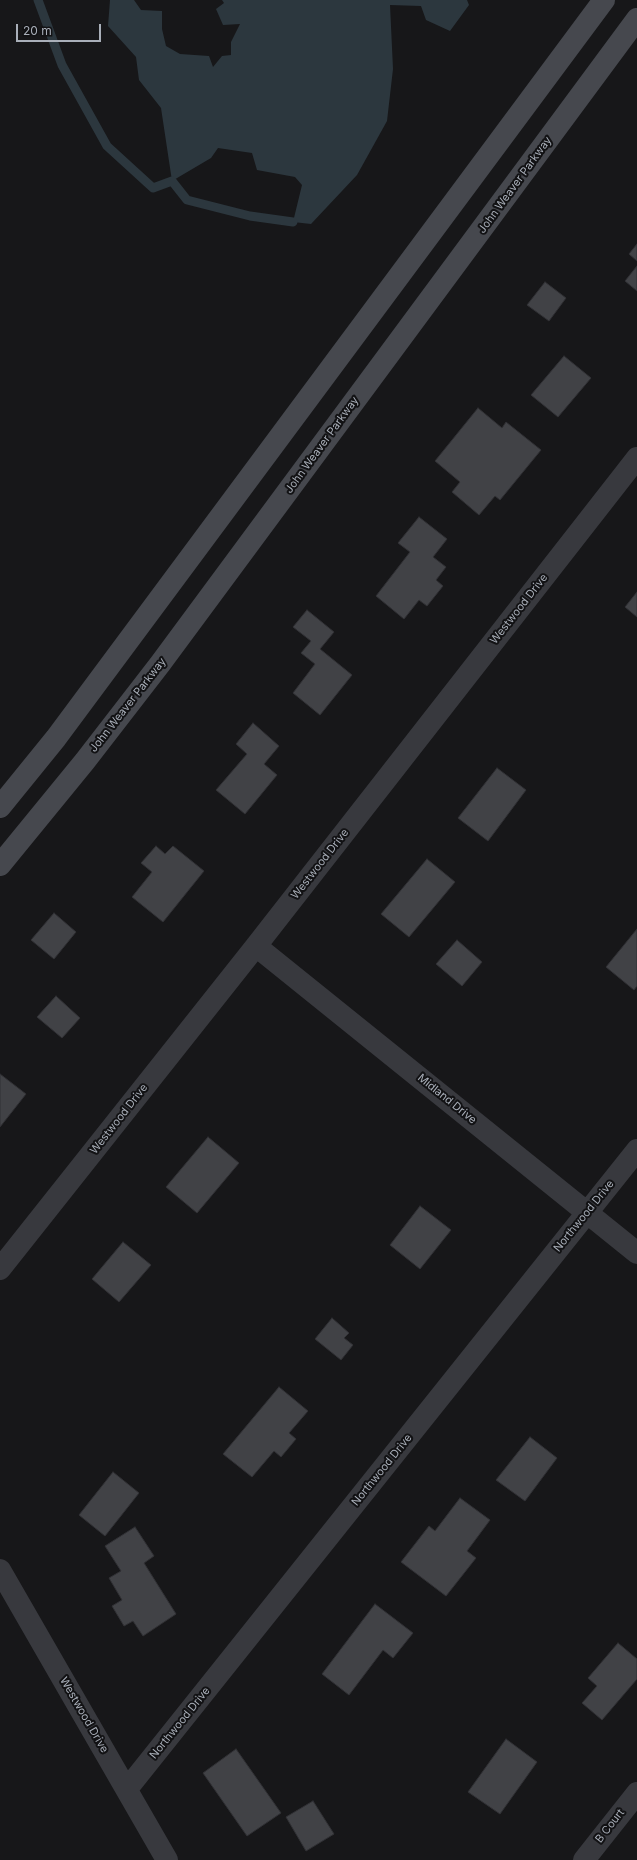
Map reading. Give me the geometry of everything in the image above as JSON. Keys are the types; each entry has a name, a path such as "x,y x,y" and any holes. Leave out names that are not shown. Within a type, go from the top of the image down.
{"main road":[{"path":"0,807 56,738 604,0"},
{"name":"John Weaver Parkway","path":"0,865 85,761 160,664 637,19"}],"street":[{"name":"Westwood Drive","path":"0,1269 256,946 637,458"},
{"name":"Midland Drive","path":"256,946 637,1252"},
{"name":"Northwood Drive","path":"127,1789 637,1150"},
{"name":"Westwood Drive","path":"0,1570 167,1860"},
{"name":"B Court","path":"584,1860 637,1792"}],"shaded area":[{"path":"110,0 134,0 141,10 162,11 162,29 166,46 180,54 209,56 213,67 222,56 231,55 231,42 240,24 223,25 216,9 224,3 222,0 467,0 469,5 450,31 426,20 421,6 390,5 393,69 387,121 357,175 311,224 293,222 302,185 295,177 257,170 252,153 218,148 211,158 172,181 161,108 139,80 136,57 108,26"}],"building":[{"path":"637,244 637,261 629,254"},
{"path":"637,266 637,291 625,281"},
{"path":"545,282 566,298 549,321 527,305"},
{"path":"564,356 591,378 558,417 531,395"},
{"path":"478,408 502,428 506,422 541,450 500,500 495,496 479,515 452,492 460,482 435,461"},
{"path":"419,517 447,539 433,557 446,567 436,580 443,586 427,606 419,600 404,619 376,596 410,552 398,543"},
{"path":"637,592 637,617 625,607"},
{"path":"307,610 334,632 320,649 352,675 320,715 293,693 315,664 301,653 311,641 293,627"},
{"path":"253,723 279,746 264,764 277,775 245,814 216,790 247,754 236,744"},
{"path":"497,768 526,790 488,841 458,818"},
{"path":"156,846 165,854 173,846 204,871 163,922 132,897 152,872 141,863"},
{"path":"427,859 455,882 409,937 381,914"},
{"path":"54,913 76,932 54,959 31,940"},
{"path":"637,929 637,986 634,990 606,967"},
{"path":"457,940 482,962 462,986 436,964"},
{"path":"56,996 80,1018 62,1038 37,1017"},
{"path":"0,1074 26,1094 0,1127"},
{"path":"208,1137 239,1163 197,1213 166,1187"},
{"path":"420,1206 451,1230 420,1269 390,1245"},
{"path":"123,1242 151,1265 119,1302 92,1279"},
{"path":"332,1318 349,1333 344,1338 353,1345 341,1360 315,1339"},
{"path":"279,1387 308,1411 289,1433 296,1439 281,1457 274,1451 252,1477 223,1454"},
{"path":"530,1437 557,1458 525,1501 496,1480"},
{"path":"113,1472 139,1493 105,1536 79,1515"},
{"path":"460,1498 490,1520 467,1551 476,1558 446,1596 401,1562 429,1526 435,1531"},
{"path":"135,1527 154,1556 144,1563 176,1614 143,1636 133,1621 124,1626 112,1606 122,1600 109,1578 121,1571 105,1546"},
{"path":"375,1604 413,1633 393,1658 383,1650 349,1695 322,1674"},
{"path":"618,1643 637,1659 637,1679 602,1720 582,1703 597,1686 588,1678"},
{"path":"506,1739 537,1762 500,1814 468,1792"},
{"path":"236,1749 281,1813 247,1836 203,1773"},
{"path":"313,1801 334,1834 306,1851 286,1817"}],"waterway":[{"path":"38,0 62,65 107,146 153,188 172,181 187,200 250,216 293,222"}]}
